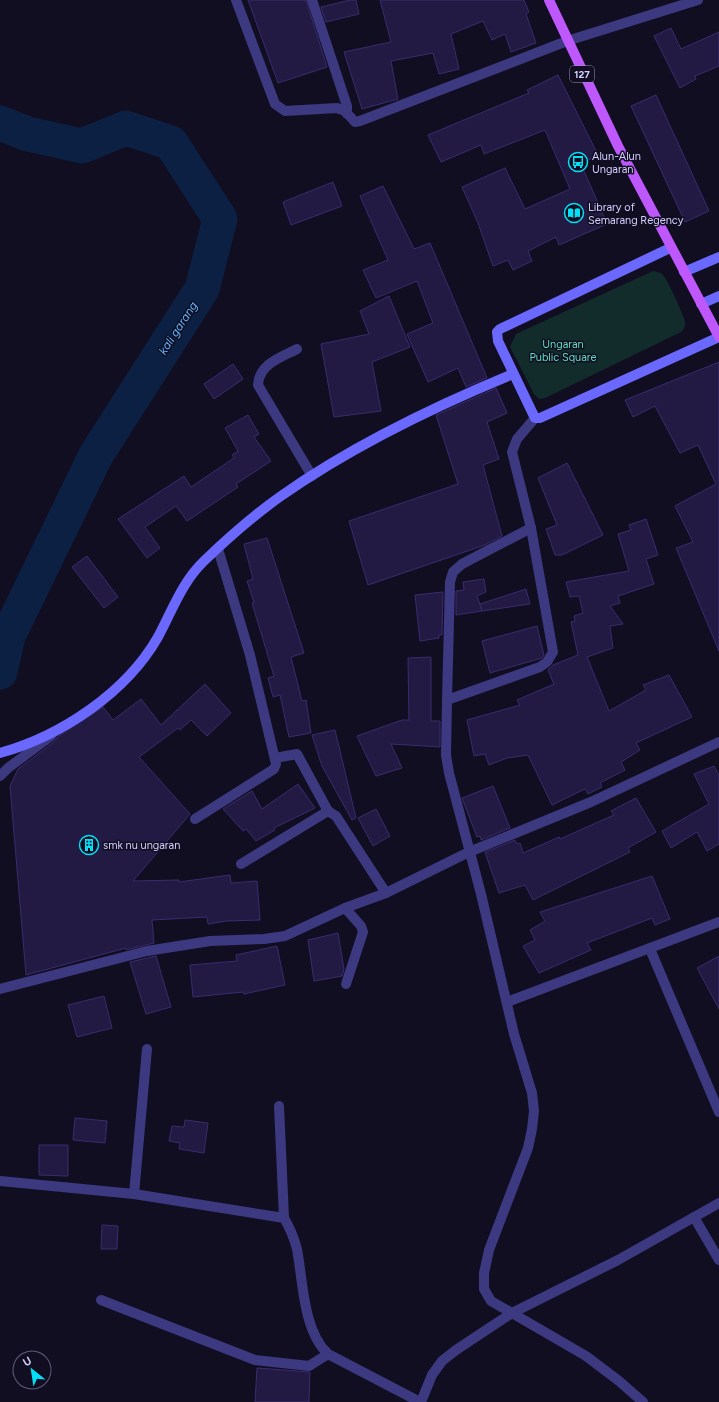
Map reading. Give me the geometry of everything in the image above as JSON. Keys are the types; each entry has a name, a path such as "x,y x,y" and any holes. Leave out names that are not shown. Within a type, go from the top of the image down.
{"main road":[{"name":"127","path":"549,0 567,41 618,146 670,248 719,337"}],"street":[{"path":"236,0 275,104 285,111 337,108 347,114 352,120 360,121 567,41 698,0"},
{"path":"312,0 347,106 347,114"},
{"path":"535,418 498,341 498,332 503,326 670,248"},
{"path":"684,272 719,257"},
{"path":"701,304 719,296"},
{"path":"447,700 540,667 548,662 553,652 531,528 512,452 517,439 535,418 540,418 719,337"},
{"path":"297,349 266,366 258,376 258,385 312,476"},
{"path":"0,776 23,756 108,694 124,679 148,652 183,587 193,573 218,549 281,496 363,446 472,391 513,374"},
{"path":"531,528 462,564 453,572 450,582 446,755 514,1034 532,1093 533,1123 528,1148 489,1250 484,1273 484,1289 491,1301 586,1356 619,1381 643,1402"},
{"path":"195,819 274,769 276,764 250,654 218,549"},
{"path":"2,752 27,744 72,721"},
{"path":"0,989 146,951 210,941 264,939 285,936 345,908 386,893 469,852 591,802 719,742"},
{"path":"275,758 297,754 328,811 336,816 386,893"},
{"path":"241,864 328,811"},
{"path":"345,908 361,926 363,932 346,984"},
{"path":"507,1002 719,922"},
{"path":"650,949 719,1112"},
{"path":"134,1194 147,1049"},
{"path":"279,1106 284,1218 292,1232 313,1333 320,1347 328,1354 421,1402 432,1375 442,1361 512,1313 618,1260 719,1203"},
{"path":"0,1181 134,1194 284,1218"},
{"path":"694,1217 719,1260"},
{"path":"101,1300 255,1360 309,1366 328,1354"}],"green space":[{"name":"Ungaran Public Square","path":"653,271 659,272 665,277 671,289 685,321 682,331 545,398 539,399 534,394 510,347 516,334"}],"building":[{"path":"248,0 306,0 327,67 278,83"},
{"path":"356,0 359,14 326,22 321,7"},
{"path":"380,0 524,0 529,12 526,14 536,43 511,52 505,34 492,40 483,21 451,34 459,69 439,74 433,53 391,61 398,99 362,109 344,52 391,42"},
{"path":"671,28 681,49 719,32 719,66 695,76 696,79 680,88 654,36"},
{"path":"558,75 598,155 581,164 607,224 559,245 556,237 528,251 532,261 513,270 508,260 493,266 478,223 462,187 505,168 525,209 570,189 545,130 484,154 481,145 441,162 428,135 529,93 527,90"},
{"path":"656,95 709,211 685,222 631,106"},
{"path":"333,182 342,206 291,225 283,202"},
{"path":"383,186 414,249 430,243 487,378 466,387 458,368 428,382 407,334 433,323 417,281 376,298 363,270 388,260 360,196"},
{"path":"389,296 410,347 372,362 381,411 334,417 321,344 369,334 360,311"},
{"path":"719,362 719,651 676,548 693,542 675,506 716,484 698,445 680,453 655,406 633,417 625,400"},
{"path":"233,364 243,379 214,399 204,384"},
{"path":"496,388 507,413 487,422 499,459 483,465 502,536 485,545 368,585 349,521 458,484 436,415"},
{"path":"248,415 259,434 254,437 271,461 236,484 238,487 187,521 176,506 145,527 160,548 147,558 118,519 184,476 191,487 234,458 232,455 238,451 225,428"},
{"path":"567,463 603,535 562,555 555,555 546,529 557,525 538,478"},
{"path":"646,519 658,555 646,559 654,584 618,596 620,603 610,606 623,624 610,626 613,648 587,657 609,711 646,690 643,685 669,675 692,717 636,743 640,750 621,762 625,770 600,783 602,787 588,794 585,789 552,805 528,755 507,758 489,765 485,754 474,756 467,720 520,705 517,700 554,684 548,670 553,665 578,655 571,622 575,621 574,616 583,613 579,596 570,597 566,582 629,571 618,534 631,530 629,525"},
{"path":"267,538 304,653 291,657 302,701 306,700 311,733 289,737 280,695 273,697 268,678 274,676 252,603 254,603 247,581 253,579 244,544"},
{"path":"87,556 118,597 104,608 72,567"},
{"path":"484,579 486,592 477,596 482,611 456,615 456,591 464,590 463,582"},
{"path":"526,589 530,604 482,611 480,604"},
{"path":"443,592 442,635 439,635 439,638 420,641 415,595"},
{"path":"537,626 544,655 542,658 490,673 482,641"},
{"path":"431,657 431,721 440,721 440,747 391,744 402,768 376,776 357,736 402,720 409,720 408,658"},
{"name":"smk nu ungaran","path":"205,684 231,713 207,736 191,720 180,730 178,728 139,757 190,814 133,881 179,880 179,882 230,875 231,883 257,881 260,920 226,921 208,924 207,917 152,920 154,943 126,950 126,948 26,975 10,786 18,769 55,741 57,737 103,707 113,720 141,699 161,725"},
{"path":"335,730 356,818 352,820 322,766 312,735"},
{"path":"714,766 719,775 719,844 707,851 697,832 671,848 662,831 709,804 694,774"},
{"path":"298,784 315,808 274,828 275,830 256,841 246,829 243,831 223,809 252,791 262,809"},
{"path":"493,786 510,828 481,840 480,836 477,837 462,798"},
{"path":"636,798 656,832 628,848 630,852 533,900 525,885 499,893 485,852 515,840 517,844 520,843 523,853 559,837 560,839 614,815 611,811"},
{"path":"376,809 390,836 373,846 358,818"},
{"path":"652,876 670,919 655,925 652,918 587,943 591,950 539,973 523,946 535,940 530,930 545,921 540,912"},
{"path":"338,933 344,969 342,976 314,981 308,940"},
{"path":"277,946 285,985 244,994 243,992 193,997 190,965 237,961 236,955"},
{"path":"156,956 171,1007 146,1014 130,962"},
{"path":"719,956 719,1009 697,968"},
{"path":"104,996 112,1028 77,1037 68,1005"},
{"path":"75,1118 107,1121 105,1143 73,1140"},
{"path":"185,1120 208,1123 204,1153 179,1149 180,1143 169,1141 172,1126 184,1127"},
{"path":"39,1145 68,1145 68,1176 39,1175"},
{"path":"102,1225 118,1226 117,1249 101,1249"},
{"path":"257,1368 310,1372 309,1402 255,1402"}],"waterway":[{"name":"kali garang","path":"0,123 28,134 82,146 126,128 171,143 220,219 202,289 96,455 8,636 0,672"}],"place":[{"name":"Alun-Alun Ungaran","path":"578,162"},
{"name":"Library of Semarang Regency","path":"574,213"},
{"name":"smk nu ungaran","path":"89,845"}]}
